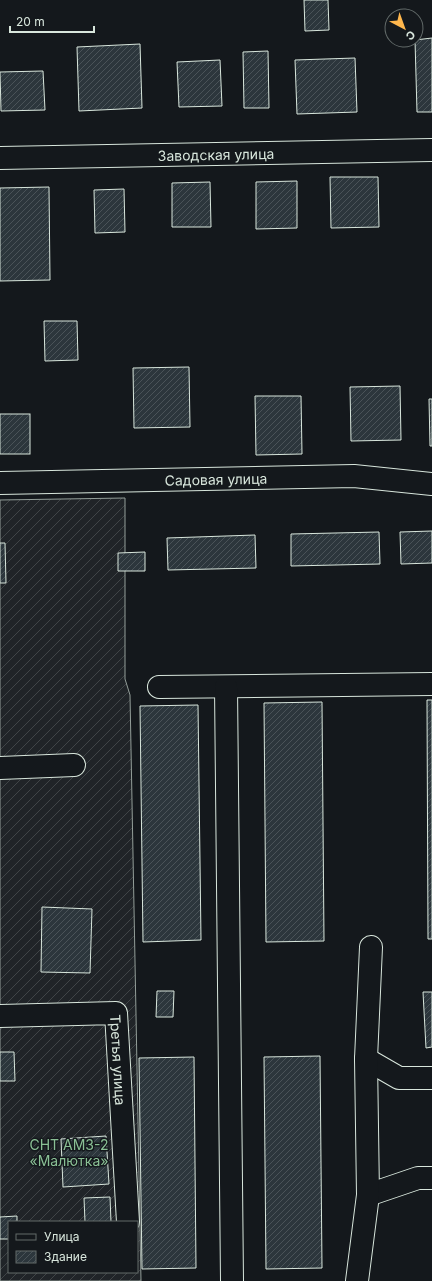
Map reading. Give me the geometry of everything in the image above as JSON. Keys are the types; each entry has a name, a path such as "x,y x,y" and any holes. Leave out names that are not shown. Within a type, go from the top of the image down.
{"street":[{"name":"Заводская улица","path":"0,158 432,150"},
{"name":"Садовая улица","path":"0,483 354,476 432,484"},
{"path":"159,687 432,684"},
{"path":"226,687 232,1281"},
{"path":"0,768 74,765"},
{"path":"357,1281 368,1195 366,1059 371,947"},
{"name":"Третья улица","path":"0,1016 116,1013 128,1221"},
{"path":"366,1059 399,1078 432,1078"},
{"path":"368,1195 418,1178 432,1178"}],"green space":[{"name":"СНТ АМЗ-2 «Малютка»","path":"125,498 125,679 130,695 141,1281 0,1281 0,500"}],"building":[{"path":"304,0 328,0 329,30 305,31"},
{"path":"432,38 432,112 417,112 415,48 424,48 424,39"},
{"path":"140,44 142,108 79,111 77,47"},
{"path":"268,51 269,108 244,108 243,52"},
{"path":"355,58 357,112 297,114 295,60"},
{"path":"220,60 222,106 179,107 177,62"},
{"path":"43,71 45,110 1,111 0,72"},
{"path":"330,177 378,177 379,227 331,228"},
{"path":"297,181 297,228 256,229 256,182"},
{"path":"210,182 211,227 172,227 172,183"},
{"path":"49,187 50,280 0,281 0,188"},
{"path":"124,189 125,232 95,233 94,190"},
{"path":"44,321 77,321 78,360 45,361"},
{"path":"189,367 190,427 134,428 133,368"},
{"path":"400,386 401,440 351,441 350,387"},
{"path":"255,396 301,396 302,454 256,455"},
{"path":"429,399 432,399 432,446 430,446"},
{"path":"0,414 30,414 30,454 0,454"},
{"path":"432,531 432,563 401,564 400,532"},
{"path":"379,532 380,564 291,566 291,534"},
{"path":"255,535 256,568 168,570 167,538"},
{"path":"0,543 5,543 6,583 0,583"},
{"path":"145,552 145,571 118,571 118,553"},
{"path":"427,700 432,700 432,939 428,939"},
{"path":"322,702 324,941 266,942 264,703"},
{"path":"198,705 201,940 143,942 140,706"},
{"path":"42,907 92,909 90,973 41,972"},
{"path":"157,991 174,991 173,1017 156,1017"},
{"path":"423,992 432,992 432,1047 426,1048"},
{"path":"0,1052 14,1052 15,1081 0,1081"},
{"path":"320,1056 322,1268 266,1269 264,1057"},
{"path":"194,1057 196,1268 142,1269 139,1058"},
{"path":"106,1136 109,1184 63,1187 61,1139"},
{"path":"110,1197 111,1221 85,1221 84,1198"},
{"path":"17,1216 17,1221 8,1221 8,1239 0,1239 0,1217"}]}
